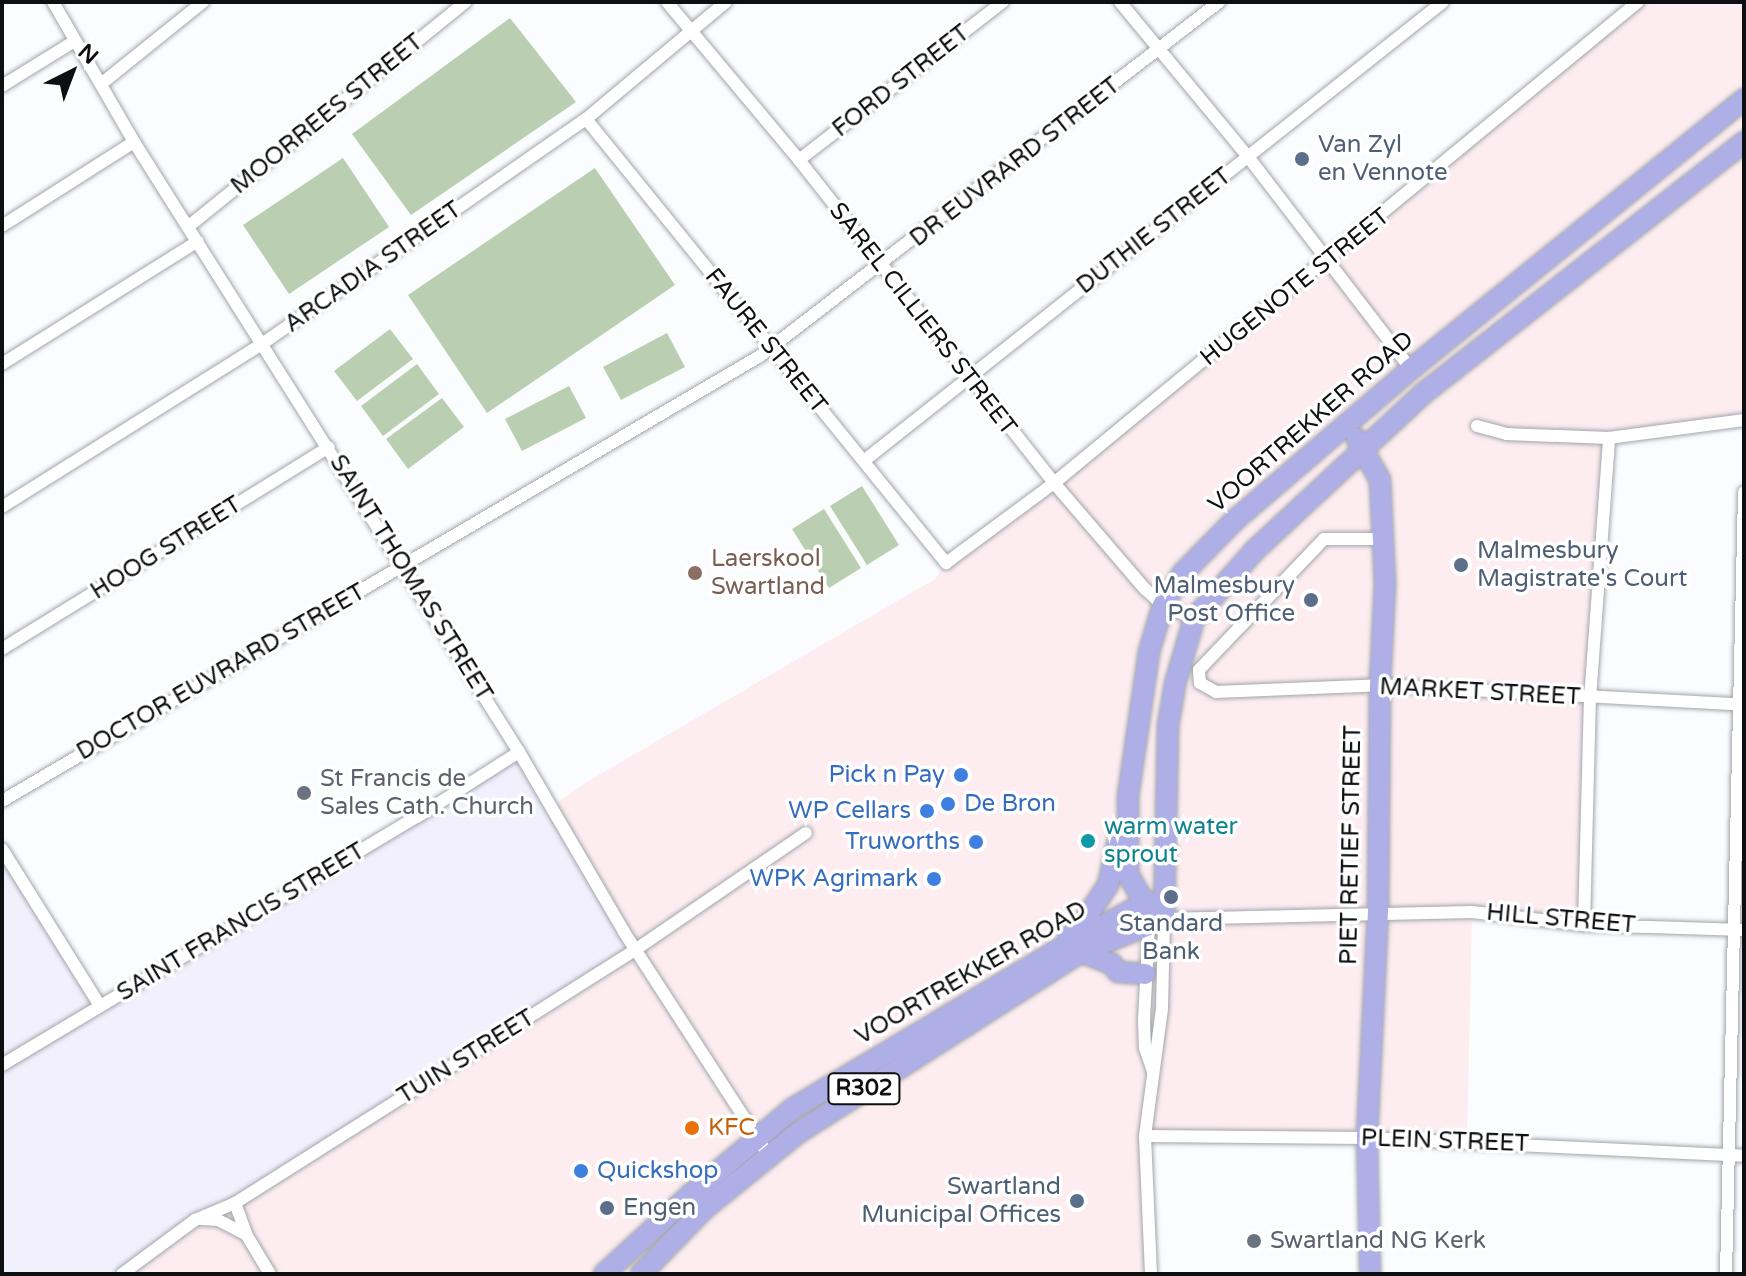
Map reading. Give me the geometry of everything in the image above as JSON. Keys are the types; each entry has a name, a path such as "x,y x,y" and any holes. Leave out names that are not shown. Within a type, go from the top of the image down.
{"main road":[{"name":"VOORTREKKER ROAD","path":"1156,912 1128,875 1128,796 1144,677 1163,605 1183,573 1235,520 1411,369 1744,99"},
{"path":"1156,912 1168,726 1175,684 1194,619 1255,550 1424,393 1744,142"},
{"name":"PIET RETIEF STREET","path":"1347,426 1364,447 1380,480 1384,539 1378,911 1367,1138 1370,1274"},
{"path":"1054,952 1084,921 1108,885 1128,796"},
{"name":"VOORTREKKER ROAD","path":"641,1274 704,1209 792,1109 1054,952 1156,912"},
{"name":"VOORTREKKER ROAD","path":"604,1274 761,1146 1081,952 1156,912"},
{"path":"1081,952 1112,964 1118,972 1145,974"}],"street":[{"name":"SAINT THOMAS STREET","path":"53,2 73,42 134,142 329,447 519,752 635,950 761,1146"},
{"path":"101,84 203,2"},
{"name":"MOORREES STREET","path":"189,226 466,2"},
{"name":"SAREL CILLIERS STREET","path":"667,2 799,160 880,267 1132,575 1163,605 1194,619"},
{"name":"ARCADIA STREET","path":"2,507 262,344 586,119 726,2"},
{"name":"FORD STREET","path":"799,160 1003,2"},
{"path":"1120,2 1249,158 1411,369"},
{"name":"DR EUVRARD STREET","path":"771,349 1219,2"},
{"name":"DUTHIE STREET","path":"865,460 1443,2"},
{"name":"HUGENOTE STREET","path":"946,563 1054,483 1638,2"},
{"path":"2,86 73,42"},
{"name":"FAURE STREET","path":"586,119 946,563"},
{"path":"2,226 134,142"},
{"path":"2,364 198,241"},
{"name":"DOCTOR EUVRARD STREET","path":"2,801 771,349"},
{"path":"1477,426 1506,434 1609,438 1744,420"},
{"path":"1584,925 1590,699 1609,438"},
{"name":"HOOG STREET","path":"2,649 329,447"},
{"path":"1726,1274 1739,930 1744,492"},
{"name":"MARKET STREET","path":"1384,539 1324,539 1199,670 1200,683 1216,692 1380,685 1742,705"},
{"name":"SAINT FRANCIS STREET","path":"2,1065 417,817 519,752"},
{"name":"TUIN STREET","path":"122,1274 195,1220 235,1203 635,950 806,833"},
{"path":"2,849 100,1006"},
{"path":"1155,1078 1145,1048 1145,974 1156,912"},
{"path":"1151,1274 1145,1136 1162,1009 1156,912"},
{"name":"HILL STREET","path":"1156,912 1472,912 1584,925 1739,930"},
{"name":"PLEIN STREET","path":"1145,1136 1367,1138 1744,1156"},
{"path":"235,1203 246,1234 270,1274"},
{"path":"195,1220 218,1220 246,1234"}],"shaded area":[{"path":"1638,2 1744,2 1744,420 1609,438 1584,925 1472,912 1467,1142 1146,1136 1151,1274 122,1274 550,808 585,783 935,579 946,563"},
{"path":"519,752 635,950 235,1203 195,1220 122,1274 2,1274 2,849 100,1006"}],"green space":[{"path":"510,18 576,102 411,215 352,134"},
{"path":"343,158 389,227 289,294 243,225"},
{"path":"595,168 675,285 487,413 408,295"},
{"path":"390,329 413,359 357,401 334,371"},
{"path":"667,333 685,367 621,400 603,367"},
{"path":"417,364 439,394 383,436 361,406"},
{"path":"569,386 586,418 522,451 505,419"},
{"path":"442,398 464,427 408,469 386,439"},
{"path":"862,486 899,545 867,565 830,506"},
{"path":"824,509 861,568 829,588 792,529"}],"place":[{"name":"Van Zyl en Vennote","path":"1302,159"},
{"name":"Malmesbury Magistrate's Court","path":"1461,565"},
{"name":"Laerskool Swartland","path":"695,573"},
{"name":"Malmesbury Post Office","path":"1311,600"},
{"name":"Pick n Pay","path":"961,775"},
{"name":"St Francis de Sales Cath. Church","path":"304,793"},
{"name":"De Bron","path":"948,804"},
{"name":"WP Cellars","path":"927,811"},
{"name":"warm water sprout","path":"1088,841"},
{"name":"Truworths","path":"976,842"},
{"name":"WPK Agrimark","path":"934,879"},
{"name":"Standard Bank","path":"1171,897"},
{"name":"KFC","path":"692,1128"},
{"name":"Quickshop","path":"581,1171"},
{"name":"Swartland Municipal Offices","path":"1077,1201"},
{"name":"Engen","path":"607,1208"},
{"name":"Swartland NG Kerk","path":"1254,1241"}]}
